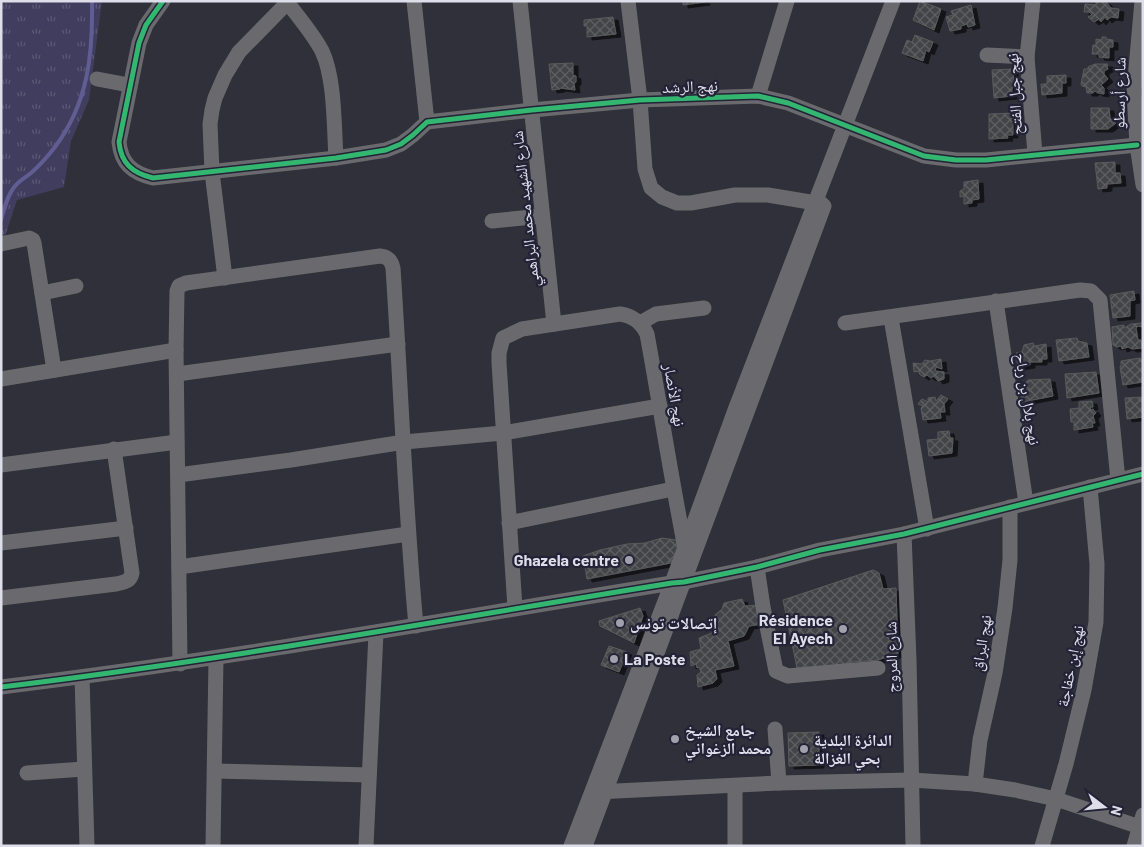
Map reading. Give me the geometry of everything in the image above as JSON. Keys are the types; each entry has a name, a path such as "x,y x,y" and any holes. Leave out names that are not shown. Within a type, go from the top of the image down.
{"street":[{"path":"163,1 146,25 139,43 119,142 120,152 129,167 143,176 153,178 336,158 386,150 401,144 413,136 427,122 414,1"},
{"name":"شارع الشهيد محمد البراهمي","path":"520,1 554,324"},
{"path":"628,1 640,100 645,169 650,188 662,197 677,203 691,203 735,196 768,195 820,203"},
{"path":"758,96 787,1"},
{"path":"571,846 598,792 678,583 849,126 893,1"},
{"path":"849,126 902,1"},
{"name":"نهج جبل الفتح","path":"1033,1 1027,57 1035,154"},
{"name":"شارع أرسطو","path":"1142,1 1134,91 1137,144 1143,185"},
{"path":"225,278 212,172 210,124 212,110 225,75 240,52 287,2 322,52 327,66 332,98 336,158"},
{"path":"987,55 1027,57"},
{"path":"98,79 129,85"},
{"name":"نهج الرشد","path":"427,122 640,100 758,96 788,103 924,156 956,160 986,160 1137,144"},
{"path":"492,221 542,216"},
{"path":"1,244 25,238 33,240 54,370"},
{"path":"180,664 176,350 179,286 186,283 380,256 386,257 391,261 394,268 408,534 416,626"},
{"path":"42,294 76,286"},
{"path":"845,323 1080,290 1091,291 1100,300 1118,480"},
{"name":"نهج بلال بن رباح","path":"996,301 1026,503"},
{"path":"515,608 498,364 503,338 522,329 620,314 629,316 640,323 656,314 704,308"},
{"path":"891,318 927,529"},
{"name":"نهج الأنصار","path":"640,323 646,334 673,489 688,554"},
{"path":"177,374 398,344"},
{"path":"1,379 176,350"},
{"path":"178,475 404,442 503,433 660,406"},
{"path":"1,465 177,442"},
{"path":"1,598 126,582 131,579 132,573 114,449"},
{"path":"1,687 180,664 678,583 757,567 820,550 927,529 1143,474"},
{"name":"نهج إبن خفاجة","path":"1042,846 1056,800 1084,690 1096,622 1097,564 1090,488"},
{"path":"510,523 673,489"},
{"name":"نهج البراق","path":"975,784 980,740 995,673 1005,608 1010,560 1010,507"},
{"path":"1,543 126,528"},
{"path":"179,567 408,534"},
{"name":"شارع المروج","path":"904,534 913,846"},
{"path":"757,567 776,670 788,676 878,668"},
{"path":"366,846 376,633"},
{"path":"213,846 216,658"},
{"path":"82,677 86,846"},
{"path":"775,729 779,783"},
{"path":"27,773 84,769"},
{"path":"215,772 370,775"},
{"path":"598,792 779,783 910,780 975,784 1015,790 1142,823 1134,846"},
{"path":"735,786 735,846"},
{"path":"585,846 598,792"}],"green space":[{"path":"1,1 102,1 89,100 71,141 64,187 17,200 4,239 1,240"}],"building":[{"path":"683,1 705,1 705,2 683,5"},
{"path":"920,1 941,9 934,30 913,20"},
{"path":"1096,1 1106,2 1111,8 1119,9 1118,18 1111,17 1107,20 1105,17 1101,22 1099,19 1094,22 1088,17 1092,15 1089,12 1084,12 1085,4 1096,5"},
{"path":"971,5 975,25 968,27 967,24 961,26 961,29 950,31 946,17 953,15 951,11"},
{"path":"613,17 616,34 587,37 587,26 584,26 584,20"},
{"path":"915,35 933,42 929,52 926,50 923,61 902,53 907,40 912,42"},
{"path":"1102,37 1113,40 1113,47 1109,47 1109,58 1099,57 1099,54 1092,54 1093,45 1096,45 1096,39 1102,40"},
{"path":"573,63 573,75 576,76 575,90 560,88 552,90 549,64"},
{"path":"1095,64 1108,64 1108,69 1104,71 1104,74 1108,79 1101,85 1104,88 1104,94 1095,91 1087,93 1086,87 1081,84 1084,69 1088,69 1088,67"},
{"path":"1013,69 1014,87 1012,88 1012,96 994,98 992,70"},
{"path":"1066,75 1066,83 1062,83 1062,93 1042,95 1041,84 1047,84 1047,76"},
{"path":"1091,108 1109,108 1110,118 1116,123 1108,129 1091,129"},
{"path":"1013,113 1013,135 1007,135 1008,138 989,139 989,114"},
{"path":"1115,162 1115,173 1120,173 1121,183 1107,184 1107,188 1098,189 1095,163"},
{"path":"978,180 979,199 972,200 972,203 964,204 964,196 960,197 960,191 964,189 964,182"},
{"path":"1134,291 1135,300 1130,301 1130,316 1113,318 1110,295"},
{"path":"1143,323 1143,327 1138,326 1136,328 1138,340 1141,340 1142,348 1132,349 1128,347 1122,349 1121,346 1113,345 1112,327 1124,325 1124,328 1131,324"},
{"path":"1077,338 1078,341 1087,343 1089,357 1059,361 1056,340"},
{"path":"1033,343 1034,346 1046,344 1047,359 1042,359 1042,362 1030,362 1030,365 1018,367 1016,353 1022,352 1024,345"},
{"path":"1140,358 1143,362 1143,382 1123,385 1121,361"},
{"path":"941,359 942,369 936,367 935,371 944,372 944,379 938,381 934,376 931,378 927,375 924,377 919,374 919,371 914,372 913,363 922,364 925,360"},
{"path":"1096,372 1099,393 1067,398 1065,374"},
{"path":"1050,379 1053,396 1022,402 1020,388 1024,388 1028,380"},
{"path":"941,395 948,399 944,404 945,412 940,412 941,418 923,420 921,408 923,406 918,404 922,399 928,402 928,398 935,397 936,401"},
{"path":"1143,397 1143,417 1127,419 1125,398"},
{"path":"1092,401 1093,407 1090,407 1091,410 1093,409 1096,413 1093,416 1095,423 1092,423 1093,427 1074,430 1070,409 1079,408 1079,402"},
{"path":"949,431 950,438 953,438 952,453 929,456 927,440 938,439 938,432"},
{"name":"Ghazela centre","path":"662,538 676,540 680,551 671,563 587,579 583,556 600,550 627,544 645,543"},
{"name":"Résidence El Ayech","path":"873,570 879,573 883,589 896,588 898,654 877,660 841,665 797,668 783,600"},
{"path":"742,599 745,606 759,605 763,624 749,626 744,636 728,641 734,666 715,670 717,679 713,683 698,687 697,675 701,672 696,664 691,666 690,652 701,649 699,638 714,632 715,615 722,609 724,603"},
{"name":"إتصالات تونس","path":"640,608 643,616 634,643 600,626 599,621"},
{"name":"La Poste","path":"609,646 627,652 619,672 601,665"},
{"name":"الدائرة البلدية بحي الغزالة","path":"819,732 819,765 789,766 788,733"}],"waterway":[{"path":"1,220 13,188 31,173 52,150 75,113 86,78 89,59 92,1"}],"cycle path":[{"path":"163,1 146,25 139,43 119,142 122,156 129,166 139,173 153,178 336,158 386,150 401,144 427,122 640,100 758,96 788,103 924,156 956,160 986,160 1137,145"},
{"path":"1,687 253,652 684,582 757,567 820,550 904,534 1143,474"}],"place":[{"name":"Ghazela centre","path":"629,560"},
{"name":"إتصالات تونس","path":"620,623"},
{"name":"Résidence El Ayech","path":"843,629"},
{"name":"La Poste","path":"614,659"},
{"name":"جامع الشيخ محمد الزغواني","path":"675,739"},
{"name":"الدائرة البلدية بحي الغزالة","path":"804,749"}]}
